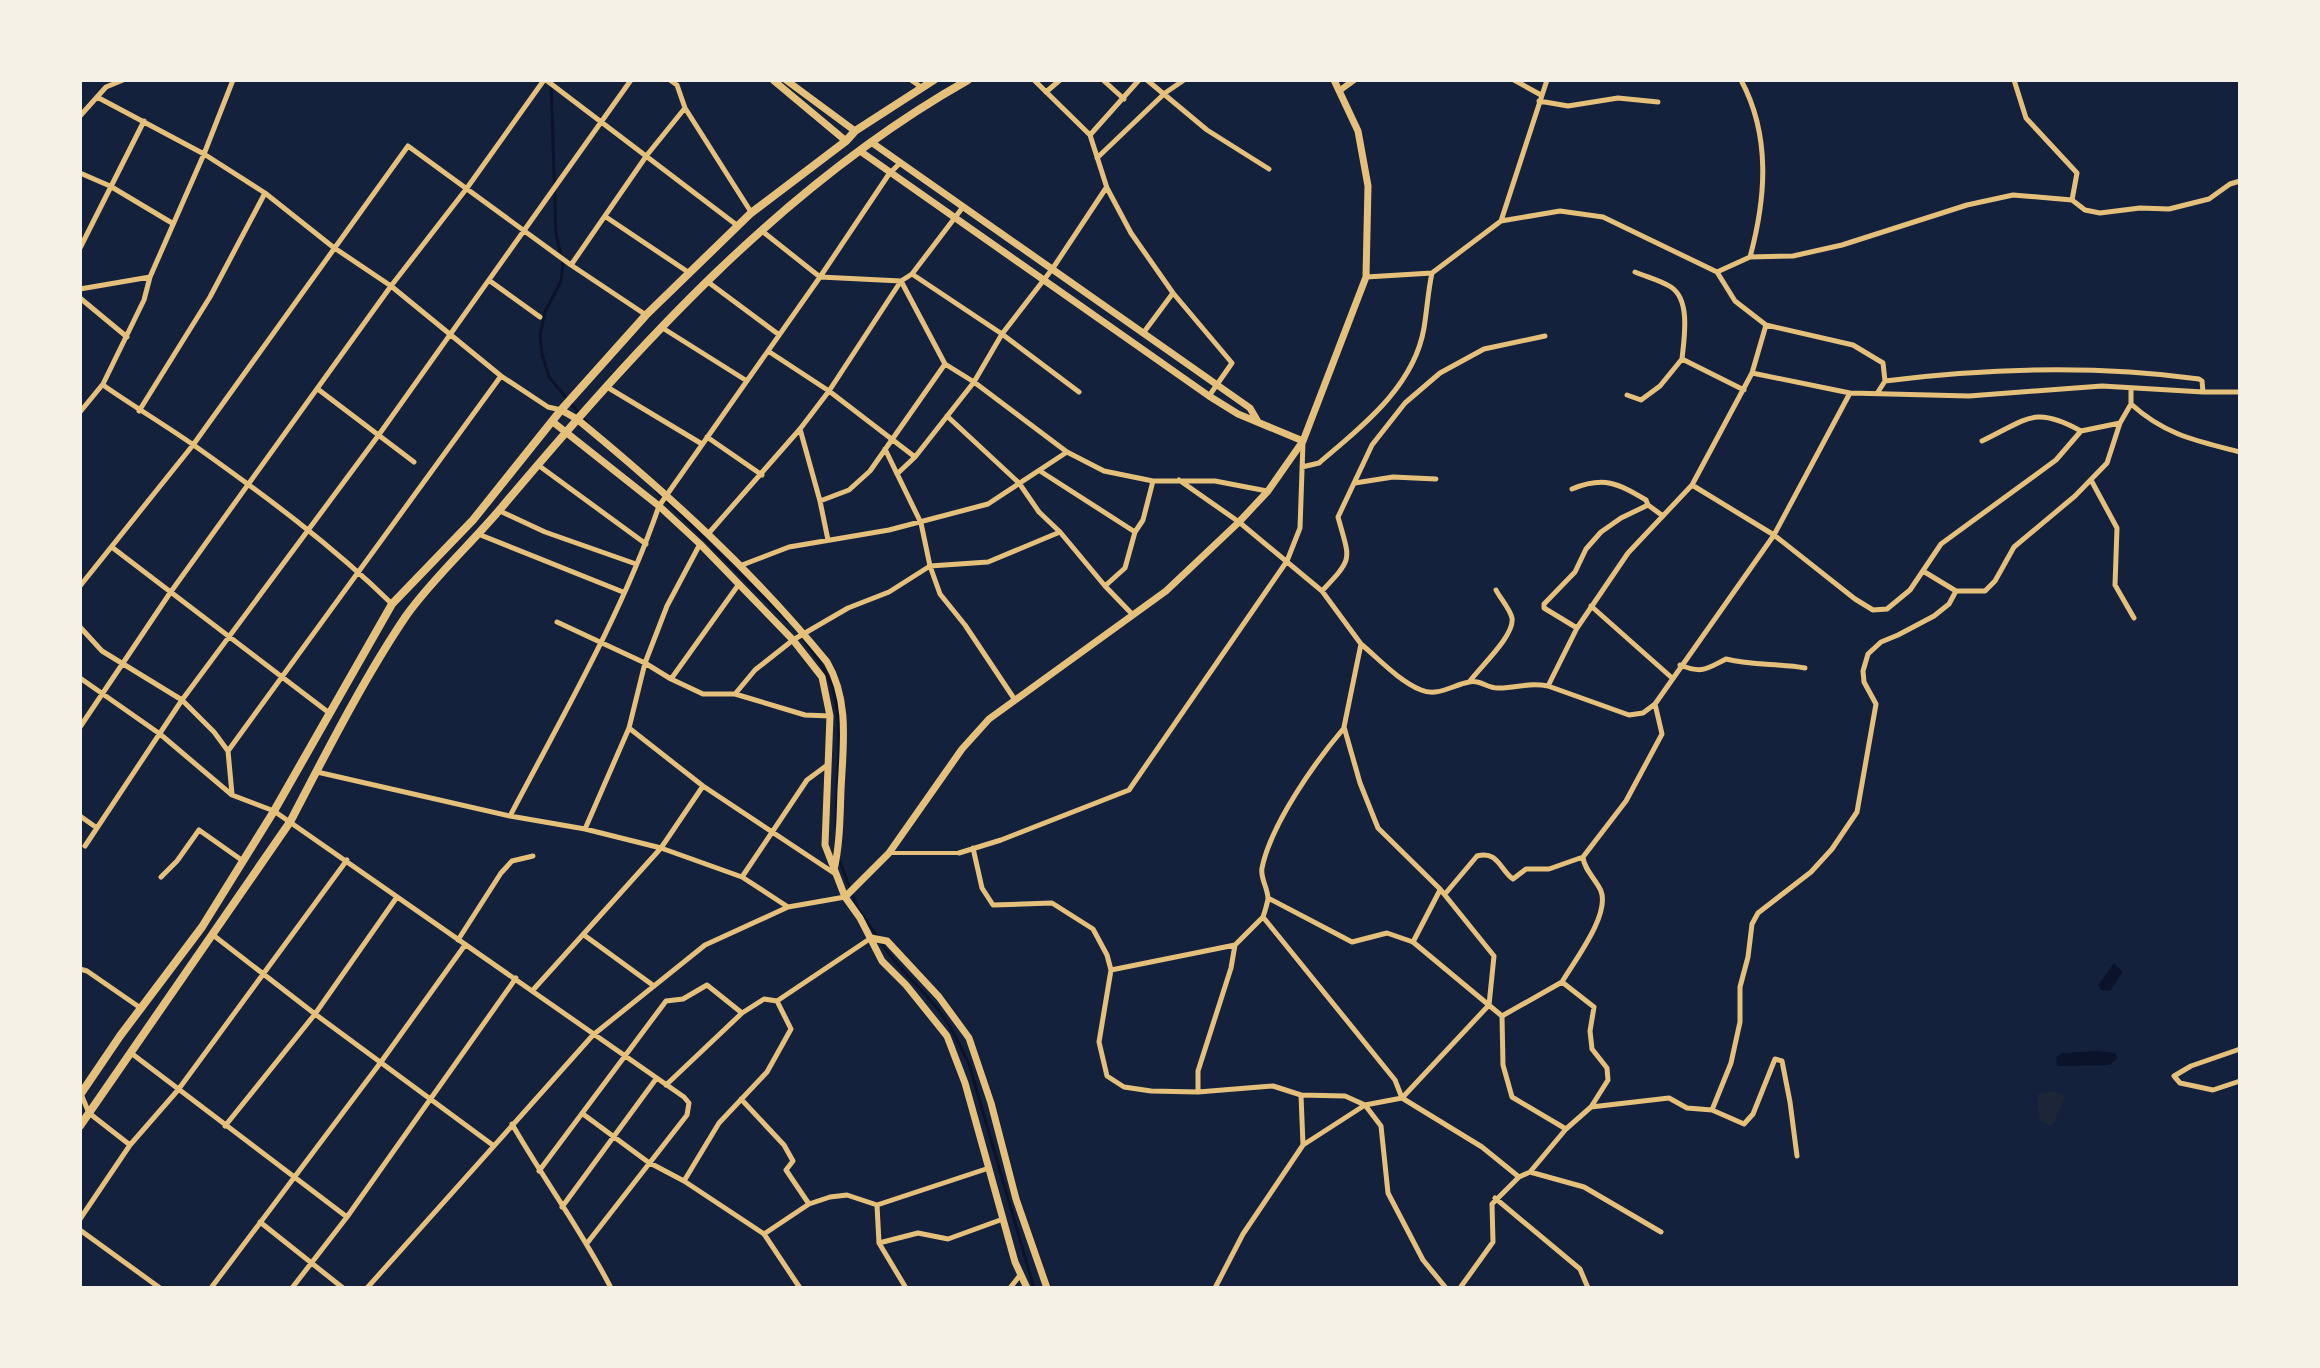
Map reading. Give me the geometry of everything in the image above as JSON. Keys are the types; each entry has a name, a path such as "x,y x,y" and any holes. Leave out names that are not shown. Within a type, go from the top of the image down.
{"main road":[{"path":"773,80 846,141"},
{"path":"786,80 855,131"},
{"path":"80,1094 202,927 274,811 392,604 473,520 561,410 688,272 751,213 855,131 934,80"},
{"path":"80,1126 290,822 407,615 606,386 760,230 871,142 968,80"},
{"path":"845,897 889,853 962,749 989,719 1166,591 1268,491 1303,441 1366,277 1368,186 1358,131 1334,80"},
{"path":"871,142 1250,408 1257,420"},
{"path":"860,151 1209,396 1238,414 1303,441"},
{"path":"561,410 577,419 667,494 742,565 804,633 836,676 845,731 839,850 834,873"},
{"path":"553,422 659,506 700,544 793,640 822,677 830,716 825,845 834,873 882,961 906,985 947,1036 965,1083 1003,1219 1027,1288"},
{"path":"871,938 887,941 939,997 969,1038 991,1103 1016,1199 1039,1269 1050,1288"},
{"path":"1021,1274 1039,1269"}],"street":[{"path":"80,116 106,87 123,80"},
{"path":"80,412 103,384 127,337 233,80"},
{"path":"80,727 170,593 391,286 545,80 738,226"},
{"path":"85,846 182,700 378,436 631,80"},
{"path":"670,80 677,85 685,108 751,213"},
{"path":"911,80 921,87"},
{"path":"1034,80 1090,135 1107,188 1131,233 1173,293 1232,363 1209,396"},
{"path":"1046,92 1060,80"},
{"path":"1103,80 1124,99"},
{"path":"1090,135 1139,80"},
{"path":"1147,80 1207,130 1269,169"},
{"path":"1097,158 1165,93 1184,80"},
{"path":"1339,91 1354,80"},
{"path":"1514,80 1525,84 1540,98 1568,106 1618,98 1658,102"},
{"path":"1501,221 1547,80"},
{"path":"1741,80 1751,99 1761,134 1763,165 1762,210 1750,257"},
{"path":"2014,80 2026,118 2077,173 2072,200"},
{"path":"97,97 204,154 265,193 333,247 391,286 501,376 548,407 561,410"},
{"path":"571,265 647,155 685,108"},
{"path":"80,248 144,121"},
{"path":"80,586 193,445 408,146 571,265 646,315"},
{"path":"510,816 600,642 646,544 659,506 889,174 900,163"},
{"path":"80,173 110,186 172,223"},
{"path":"1717,272 1750,257 1793,256 1842,245 1967,205 2013,195 2072,200 2085,210 2100,213 2140,208 2169,209 2209,199 2230,184 2240,181"},
{"path":"897,474 915,457 974,382 1002,334 1053,268 1107,188"},
{"path":"139,411 210,297 265,193"},
{"path":"708,534 800,429 829,391 901,281 912,274 963,207"},
{"path":"1366,277 1432,273 1501,221 1560,211 1603,217 1717,272 1735,301 1766,325 1853,345 1883,363 1885,381 1878,392"},
{"path":"606,217 688,272"},
{"path":"760,230 820,277 901,281"},
{"path":"1627,395 1641,400 1660,386 1682,359 1686,321 1674,288 1635,272"},
{"path":"1302,467 1319,463 1394,394 1412,362 1424,331 1432,273"},
{"path":"912,274 1002,334 1079,392"},
{"path":"80,289 150,277"},
{"path":"490,281 540,317"},
{"path":"901,281 945,364 1067,452 1104,471 1153,481 1215,481 1268,491"},
{"path":"708,282 778,334"},
{"path":"1144,332 1173,293"},
{"path":"80,298 127,337"},
{"path":"1548,686 1577,628 1628,553 1692,485 1752,373 1766,325"},
{"path":"661,327 747,381"},
{"path":"1322,591 1346,566 1348,553 1338,517 1372,445 1405,403 1440,373 1484,349 1545,336"},
{"path":"768,351 829,391 915,457"},
{"path":"1682,359 1744,390"},
{"path":"820,501 849,490 870,471 945,364"},
{"path":"1885,381 1995,370 2108,369 2199,379 2203,392"},
{"path":"1752,373 1850,393 1969,396 2102,386 2240,392"},
{"path":"228,751 501,376"},
{"path":"103,384 309,530 358,570 392,604"},
{"path":"606,386 702,444"},
{"path":"1923,571 1956,591 1985,591 1995,581 2014,547 2107,463 2120,423 2131,404 2131,388"},
{"path":"319,390 414,462"},
{"path":"1179,480 1239,522 1322,591 1361,644 1410,685 1424,692 1443,691 1470,681 1479,681 1497,689 1523,683 1548,686 1629,715 1643,713 1655,704 1671,677 1774,535 1850,393"},
{"path":"2131,404 2147,419 2177,436 2240,452"},
{"path":"548,407 553,422"},
{"path":"1982,441 2041,415 2056,417 2081,431"},
{"path":"947,416 1019,483 1039,512 1133,615"},
{"path":"1692,485 1774,535 1873,610 1887,609 1910,590 1941,544 2056,460 2081,431 2120,423"},
{"path":"800,429 828,540"},
{"path":"707,437 762,475"},
{"path":"889,853 959,853 1129,790 1287,561 1300,528 1303,441"},
{"path":"885,449 921,523 930,566 940,594 965,625 1015,701"},
{"path":"742,565 789,547 921,523 988,504 1067,452"},
{"path":"538,465 646,544"},
{"path":"1040,471 1135,532"},
{"path":"1354,483 1393,477 1436,479"},
{"path":"2091,480 2117,528 2115,585 2134,618"},
{"path":"1105,586 1125,568 1135,532 1143,520 1153,481"},
{"path":"1572,489 1589,482 1604,481 1646,500 1663,516"},
{"path":"1577,628 1554,616 1544,608 1544,604 1575,572 1586,549 1601,532 1648,505"},
{"path":"500,511 545,532 636,564"},
{"path":"735,694 755,670 793,640 848,608 889,592 930,566 988,562 1060,532"},
{"path":"478,534 623,592"},
{"path":"585,829 629,728 645,663 667,606 700,544"},
{"path":"113,548 328,712"},
{"path":"671,679 739,584"},
{"path":"1470,681 1485,660 1510,635 1512,618 1496,590"},
{"path":"1712,1110 1731,1063 1740,1022 1740,987 1752,924 1758,913 1811,872 1832,849 1857,812 1876,704 1864,682 1863,671 1868,654 1881,642 1934,616 1949,604 1956,591"},
{"path":"1591,606 1671,677"},
{"path":"557,622 703,694 735,694 805,715 830,716"},
{"path":"80,627 102,651 182,700 214,732 228,751 232,795"},
{"path":"1111,970 1235,945 1263,917 1268,898 1261,872 1270,844 1295,796 1344,727 1361,644"},
{"path":"1680,665 1705,671 1726,659 1751,665 1780,664 1805,668"},
{"path":"80,678 160,734 232,795 274,811 347,860 689,1103 687,1115 588,1242"},
{"path":"1413,942 1442,892 1477,856 1484,854 1497,859 1513,879 1526,869 1549,869 1583,857 1626,801 1662,734 1655,704"},
{"path":"1215,1288 1243,1234 1303,1145 1365,1105 1402,1098 1489,1005 1494,956 1442,892 1378,828 1360,783 1344,727"},
{"path":"629,728 703,786 834,873"},
{"path":"742,877 807,780 826,766"},
{"path":"317,771 661,848 742,877 788,907"},
{"path":"533,990 661,848 703,786"},
{"path":"80,816 97,828"},
{"path":"161,877 199,830 244,861"},
{"path":"973,848 982,888 993,905 1052,903 1093,929 1111,970 1099,1042 1107,1076 1124,1087 1198,1092 1273,1086 1301,1095 1345,1096 1365,1105 1381,1126 1388,1193 1423,1260 1446,1288"},
{"path":"458,940 501,873 512,861 533,856"},
{"path":"1502,1016 1562,982 1602,913 1602,892 1583,863 1583,857"},
{"path":"80,1219 130,1145 178,1090 347,860"},
{"path":"225,1126 315,1014 397,897"},
{"path":"367,1288 593,1035 705,945 788,907 845,897"},
{"path":"1268,898 1352,942 1387,933 1413,942 1502,1016 1503,1065 1512,1097 1566,1129"},
{"path":"1263,917 1395,1080 1402,1098 1482,1147 1519,1177"},
{"path":"213,935 494,1146"},
{"path":"584,935 654,986"},
{"path":"666,1085 742,1013 764,999 777,1001 871,938"},
{"path":"211,1288 465,945"},
{"path":"1198,1092 1198,1071 1231,968 1235,945"},
{"path":"80,969 142,1009"},
{"path":"292,1288 347,1217 516,978"},
{"path":"1460,1288 1493,1242 1491,1212 1495,1198 1519,1177 1530,1172 1566,1129 1591,1107 1608,1080 1607,1068 1592,1049 1590,1031 1594,1007 1562,982"},
{"path":"539,1171 666,1001 683,999 707,985 742,1013"},
{"path":"684,1181 719,1123 767,1072 791,1029 777,1001"},
{"path":"2240,1049 2191,1066 2174,1076 2180,1083 2213,1090 2240,1081"},
{"path":"131,1053 347,1217"},
{"path":"1591,1107 1669,1098 1687,1108 1712,1110 1744,1124 1753,1114 1775,1059 1782,1061 1797,1156"},
{"path":"562,1208 656,1079"},
{"path":"80,1094 89,1113 130,1145"},
{"path":"1301,1095 1303,1145"},
{"path":"741,1099 784,1145 793,1161 786,1170 809,1204"},
{"path":"583,1114 648,1162 684,1181 764,1234 800,1288"},
{"path":"512,1124 562,1208 588,1242 611,1288"},
{"path":"764,1234 809,1204 830,1197 847,1195 877,1205 989,1168"},
{"path":"1530,1172 1584,1187 1661,1232"},
{"path":"1495,1198 1580,1269 1588,1288"},
{"path":"877,1205 879,1243 906,1288"},
{"path":"879,1243 918,1233 948,1239 1003,1219"},
{"path":"260,1222 343,1288"},
{"path":"80,1230 160,1288"},
{"path":"1010,1288 1021,1274"}],"shaded area":[{"path":"2114,963 2123,972 2110,991 2101,990 2098,985"},
{"path":"2062,1053 2115,1053 2118,1058 2110,1065 2057,1066 2056,1057"},
{"path":"2055,1091 2065,1097 2052,1126 2040,1121 2037,1094"}],"waterway":[{"path":"551,80 556,234 563,264 561,281 545,312 540,335 542,354 549,377 588,424"},
{"path":"656,491 787,621"},
{"path":"803,639 826,674 836,704 839,738 836,826"},
{"path":"838,857 858,909 877,936"},
{"path":"881,943 943,1016 970,1067 1034,1288"}]}
